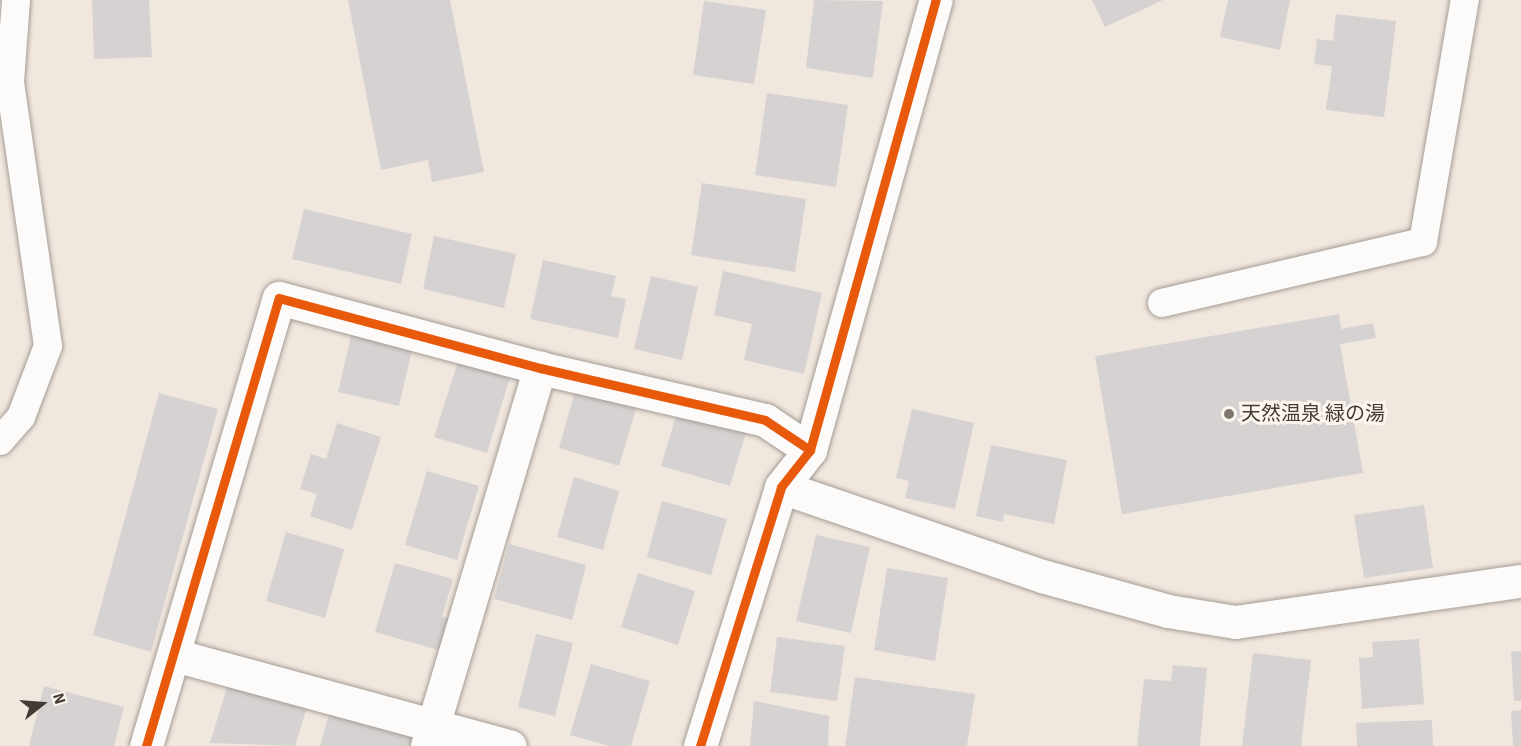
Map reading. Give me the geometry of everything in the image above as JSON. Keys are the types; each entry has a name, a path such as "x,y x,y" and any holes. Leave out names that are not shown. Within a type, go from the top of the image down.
{"street":[{"path":"700,746 781,487 810,450 936,0"},
{"path":"146,746 279,298 540,368 765,420 810,450"},
{"path":"430,735 540,368"},
{"path":"781,487 1042,576 1168,611 1235,622 1521,581"},
{"path":"174,655 430,735 510,746"}],"lane":[{"path":"0,441 21,417 48,346 10,82 16,0"},
{"path":"1162,303 1423,242 1465,0"}],"building":[{"path":"92,0 149,0 152,57 94,59"},
{"path":"348,0 450,0 484,172 432,182 428,160 381,170"},
{"path":"814,0 883,1 873,78 806,68"},
{"path":"1092,0 1163,0 1105,27"},
{"path":"1228,0 1290,0 1280,50 1220,37"},
{"path":"704,1 766,10 754,84 693,75"},
{"path":"1336,14 1396,21 1384,117 1326,110 1332,66 1314,64 1317,39 1333,41"},
{"path":"767,93 848,105 836,187 755,175"},
{"path":"702,183 806,199 795,272 691,255"},
{"path":"304,209 412,234 401,284 292,259"},
{"path":"434,236 516,254 504,308 423,289"},
{"path":"543,260 616,276 611,296 626,299 618,338 530,319"},
{"path":"723,271 822,293 804,374 744,360 752,324 714,315"},
{"path":"651,276 698,287 682,360 634,349"},
{"name":"天然温泉 緑の湯","path":"1339,314 1341,329 1373,323 1376,338 1340,344 1363,473 1122,514 1095,356"},
{"path":"354,323 415,337 399,406 338,392"},
{"path":"459,358 511,374 487,453 434,437"},
{"path":"577,384 638,402 619,466 559,448"},
{"path":"159,393 218,409 151,652 93,635"},
{"path":"679,406 748,426 730,486 661,466"},
{"path":"912,409 974,423 955,509 905,498 909,481 896,478"},
{"path":"337,423 381,437 352,530 310,516 317,494 300,489 311,454 326,459"},
{"path":"991,445 1067,460 1054,524 1004,514 1003,522 976,516"},
{"path":"427,471 479,486 457,560 405,545"},
{"path":"574,477 619,491 603,550 557,537"},
{"path":"662,501 727,519 711,575 647,557"},
{"path":"1424,505 1433,568 1364,578 1354,515"},
{"path":"286,532 344,549 325,618 266,601"},
{"path":"816,535 870,547 851,633 796,621"},
{"path":"509,544 586,565 572,620 494,599"},
{"path":"395,563 453,579 442,617 451,619 442,651 375,632"},
{"path":"887,568 948,578 935,661 874,650"},
{"path":"638,573 695,591 678,645 621,627"},
{"path":"536,634 573,643 555,716 518,707"},
{"path":"777,637 845,646 837,701 770,692"},
{"path":"1419,639 1424,704 1362,709 1359,658 1373,657 1372,642"},
{"path":"1521,651 1521,701 1514,701 1511,652"},
{"path":"1253,653 1311,660 1301,746 1242,746"},
{"path":"591,664 650,681 631,746 609,746 570,735"},
{"path":"1173,665 1207,668 1200,746 1137,746 1144,679 1171,681"},
{"path":"231,674 310,698 295,746 210,743"},
{"path":"855,677 975,694 967,746 845,746"},
{"path":"44,686 124,707 114,746 29,746"},
{"path":"333,699 419,725 413,746 320,746"},
{"path":"754,701 829,716 828,746 750,746"},
{"path":"1521,710 1521,746 1513,746 1511,711"},
{"path":"1432,720 1433,746 1357,746 1356,723"}],"cycle path":[{"path":"700,746 781,487 810,450 936,0"},
{"path":"146,746 279,298 540,368 765,420 810,450"}],"place":[{"name":"天然温泉 緑の湯","path":"1229,414"}]}
